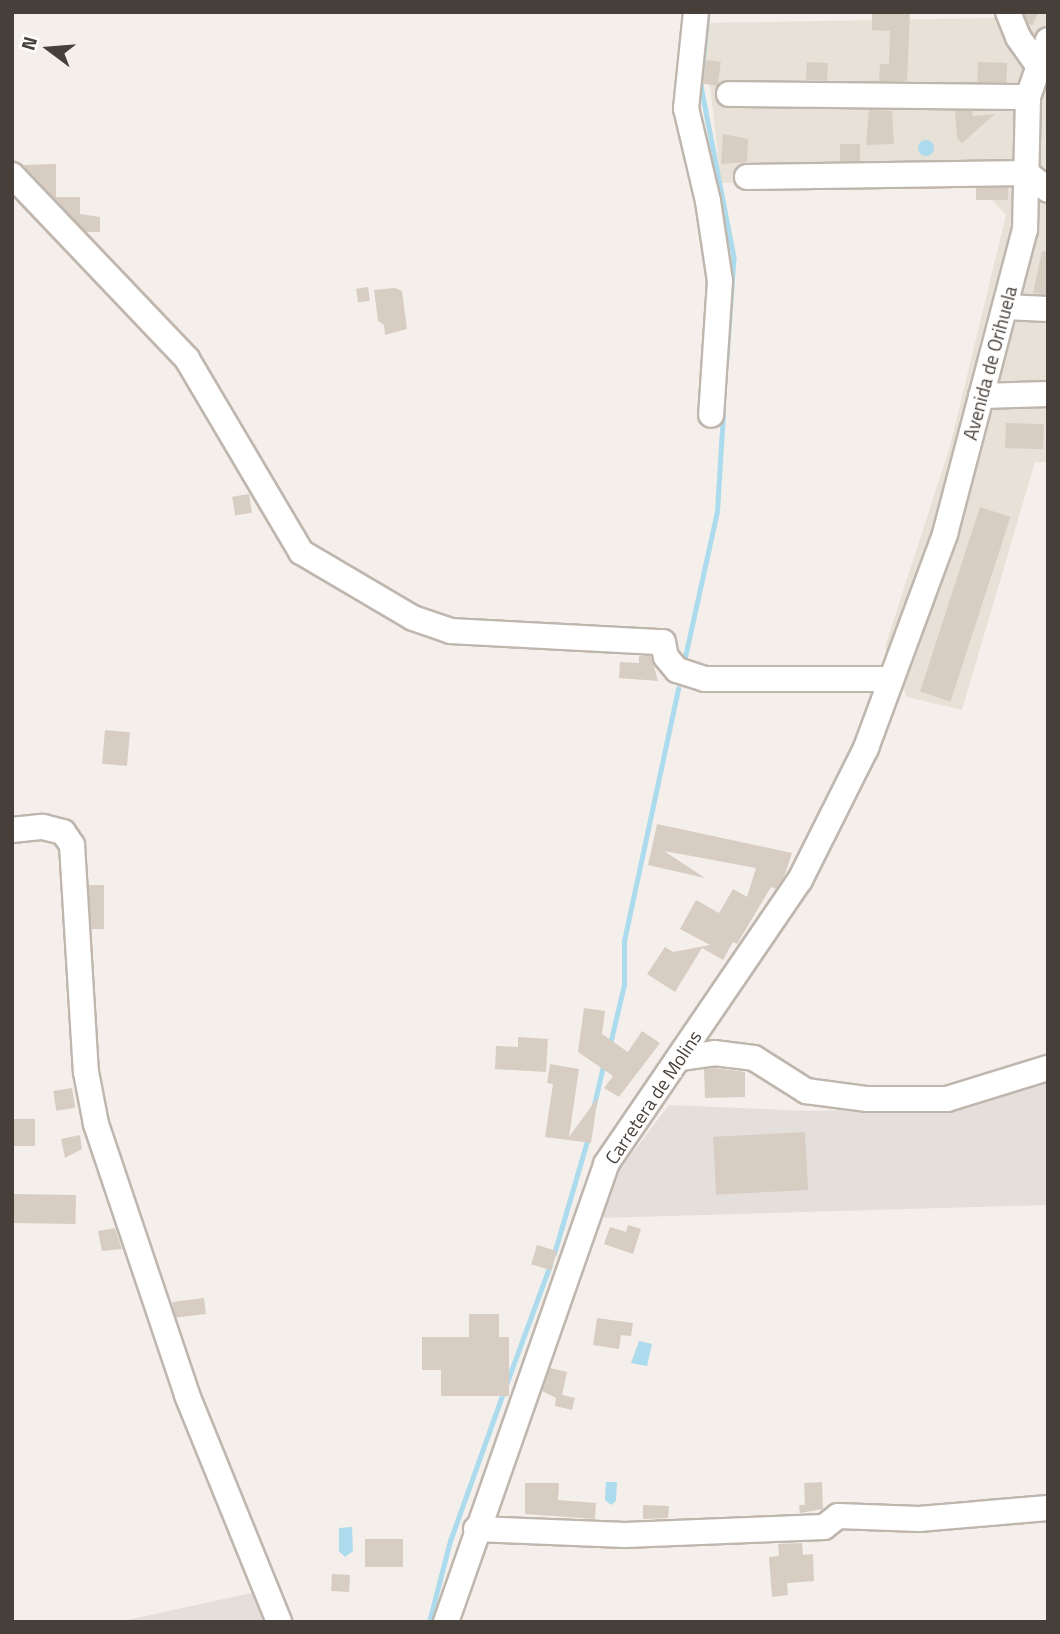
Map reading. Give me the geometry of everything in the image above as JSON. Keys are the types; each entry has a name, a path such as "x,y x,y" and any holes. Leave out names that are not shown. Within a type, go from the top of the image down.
{"street":[{"path":"696,12 686,108 708,201 720,281 711,415"},
{"path":"1008,12 1018,37 1036,63"},
{"name":"Avenida de Orihuela","path":"891,679 945,534 1025,230 1028,97 1036,63 1048,40"},
{"path":"729,94 1028,97"},
{"path":"747,177 1027,173 1048,190"},
{"path":"12,174 187,359 301,552 413,618 450,631 663,642 666,657 677,670 705,679 891,679"},
{"path":"1005,307 1048,309"},
{"path":"981,396 1048,394"},
{"name":"Carretera de Molins","path":"446,1622 476,1529 606,1164 800,880 866,748 891,679"},
{"path":"12,830 43,827 63,832 72,845 86,1072 96,1124 187,1395 279,1622"},
{"path":"680,1058 714,1053 754,1058 806,1091 867,1099 947,1099 1048,1068"},
{"path":"476,1529 652,1534 824,1527 838,1516 919,1519 1048,1508"}],"shaded area":[{"path":"995,12 1048,12 1048,462 1035,462 962,710 907,697 885,647 950,446 1006,215 969,175 721,183 703,23 995,18"},
{"path":"1048,1074 1048,1205 599,1218 608,1185 669,1105 810,1111 966,1106"},
{"path":"261,1591 272,1622 118,1622"}],"water":[{"path":"923,140 929,140 934,148 932,154 923,156 918,151 918,145"},
{"path":"639,1341 652,1344 647,1366 631,1363"},
{"path":"606,1482 617,1482 616,1501 611,1505 605,1500"},
{"path":"352,1527 353,1551 345,1557 339,1551 339,1528"}],"building":[{"path":"872,12 910,12 907,81 879,81 880,64 889,64 890,31 872,30"},
{"path":"1024,12 1038,12 1033,25 1029,24"},
{"path":"706,60 721,62 718,86 703,84"},
{"path":"807,62 828,63 827,81 806,80"},
{"path":"978,62 1007,63 1006,83 977,82"},
{"path":"869,110 892,111 894,144 866,145"},
{"path":"955,111 972,111 973,116 995,114 962,143 957,138"},
{"path":"723,134 748,139 747,162 721,164"},
{"path":"840,144 860,144 860,161 840,161"},
{"path":"56,164 56,197 80,197 80,214 100,217 100,232 86,232 23,165"},
{"path":"976,188 1008,188 1008,200 976,200"},
{"path":"1042,251 1048,252 1048,294 1033,293"},
{"path":"368,287 370,301 358,303 356,289"},
{"path":"395,288 402,291 407,329 385,335 384,325 378,321 374,290"},
{"path":"1006,423 1044,424 1043,449 1005,448"},
{"path":"249,494 252,513 235,515 232,497"},
{"path":"980,507 1010,517 950,701 920,692"},
{"path":"639,656 651,656 658,681 619,678 620,662 639,663"},
{"path":"105,730 130,732 127,766 102,764"},
{"path":"657,824 792,853 784,877 776,889 771,887 737,944 733,942 723,960 702,948 675,992 647,974 665,947 673,952 710,945 680,929 696,900 719,913 733,889 747,897 756,868 664,851 705,878 648,865"},
{"path":"89,885 104,885 104,929 89,929"},
{"path":"584,1008 605,1011 602,1034 628,1052 642,1031 660,1043 619,1097 604,1088 613,1076 578,1052"},
{"path":"518,1037 548,1039 546,1072 495,1069 496,1046 518,1047"},
{"path":"550,1064 579,1069 569,1137 598,1097 591,1143 545,1137 553,1084 547,1083"},
{"path":"704,1069 745,1072 745,1097 705,1098"},
{"path":"72,1088 75,1108 56,1111 53,1091"},
{"path":"12,1119 35,1119 35,1146 12,1146"},
{"path":"805,1132 808,1190 716,1195 713,1137"},
{"path":"80,1135 82,1149 65,1158 61,1139"},
{"path":"14,1194 76,1195 75,1224 13,1223"},
{"path":"628,1225 641,1229 633,1254 604,1244 610,1227 626,1232"},
{"path":"115,1228 122,1249 102,1251 98,1231"},
{"path":"537,1245 557,1251 551,1270 531,1264"},
{"path":"204,1298 206,1314 174,1318 172,1302"},
{"path":"469,1314 499,1314 499,1337 509,1337 509,1396 441,1396 441,1370 422,1370 422,1337 469,1337"},
{"path":"597,1318 633,1323 631,1336 621,1335 619,1349 593,1345"},
{"path":"550,1368 567,1372 562,1395 575,1398 572,1410 555,1406 556,1398 542,1391"},
{"path":"822,1482 823,1509 800,1513 799,1505 805,1505 804,1483"},
{"path":"525,1483 559,1483 558,1500 596,1503 595,1519 525,1514"},
{"path":"643,1505 669,1506 668,1518 643,1519"},
{"path":"365,1539 403,1539 403,1567 365,1567"},
{"path":"802,1543 803,1555 813,1554 814,1581 787,1583 788,1595 772,1597 769,1557 779,1556 778,1544"},
{"path":"332,1574 350,1575 349,1592 331,1591"}],"waterway":[{"path":"708,12 701,86 734,258 727,359"},
{"path":"685,657 717,511 723,413"},
{"path":"610,1044 624,985 624,941 678,689"},
{"path":"594,1105 603,1066"},
{"path":"554,1254 588,1138"},
{"path":"507,1382 550,1265"},
{"path":"429,1622 450,1541 503,1393"}]}
